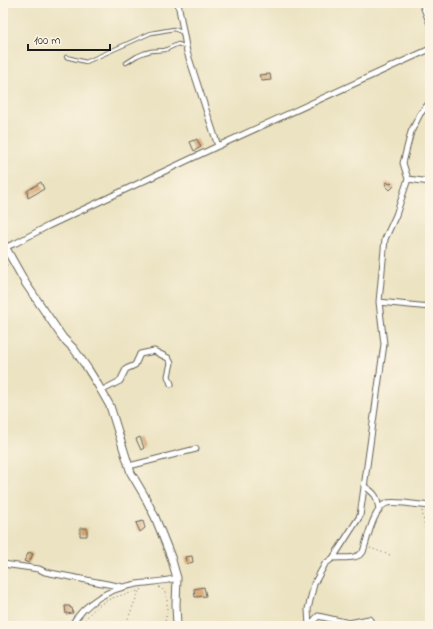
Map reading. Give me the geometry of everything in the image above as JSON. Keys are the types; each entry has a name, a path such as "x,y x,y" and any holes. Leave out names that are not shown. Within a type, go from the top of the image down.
{"street":[{"path":"178,3 188,52 218,146"},
{"path":"422,3 430,24"},
{"path":"177,626 177,578 171,557 155,517 131,472 110,406 88,369 74,349 63,338 37,301 4,245 16,243 48,226 218,146 430,49"},
{"path":"309,626 308,609 314,584 325,564 333,558 360,516 384,344 379,302 385,239 396,215 408,179 403,162 411,132 420,114 430,102"},
{"path":"408,179 430,182"},
{"path":"379,302 430,307"},
{"path":"102,391 120,381 126,369 135,364 140,354 154,351 168,358 171,363 168,376 171,384"},
{"path":"129,466 196,449"},
{"path":"364,486 377,498 378,510"},
{"path":"333,558 359,556 363,552 376,512 387,503 398,502 430,506"},
{"path":"3,564 39,569 45,572 124,587"},
{"path":"71,626 85,607 108,592 138,584 165,582 177,578"},
{"path":"309,626 318,616 349,623 369,619 374,626"}],"lane":[{"path":"66,57 86,62 151,33 174,29 184,33"},
{"path":"126,63 144,53 165,50 178,44 184,46 188,52"}],"path":[{"path":"421,505 425,528 430,532"},
{"path":"367,547 390,555"},
{"path":"155,586 161,588 166,595 167,607 164,626"},
{"path":"80,626 96,607 104,602 112,598 146,588"},
{"path":"125,626 139,591"}],"building":[{"path":"270,74 271,80 262,81 259,75"},
{"path":"197,139 201,147 194,151 190,142"},
{"path":"41,182 44,189 28,198 27,191"},
{"path":"387,182 394,186 390,190 385,185"},
{"path":"140,437 144,448 141,450 136,439"},
{"path":"143,521 145,528 140,532 136,523"},
{"path":"80,528 87,528 87,536 80,536"},
{"path":"29,552 33,554 29,563 24,561"},
{"path":"192,556 193,562 187,564 185,557"},
{"path":"204,587 206,596 195,597 194,589"},
{"path":"65,606 70,606 73,613 66,614"}]}
